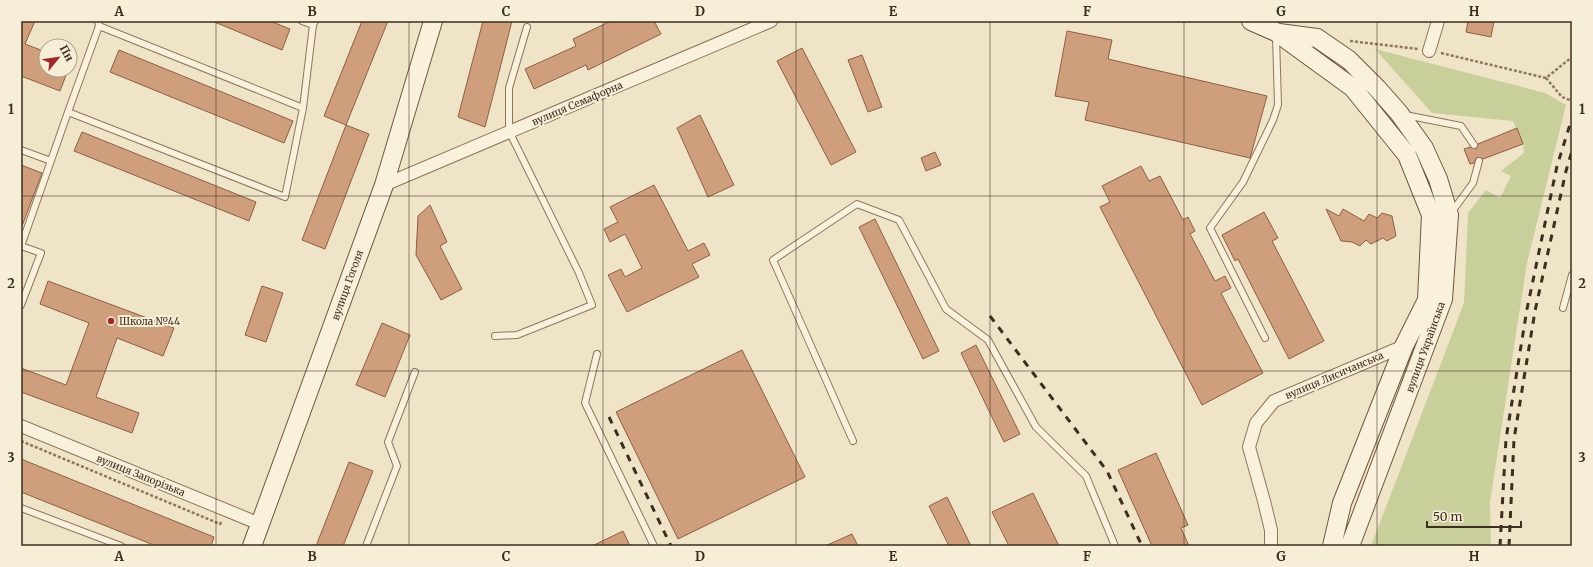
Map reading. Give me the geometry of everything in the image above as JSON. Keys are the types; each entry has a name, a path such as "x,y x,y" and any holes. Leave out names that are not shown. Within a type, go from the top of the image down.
{"main road":[{"name":"вулиця Гоголя","path":"252,546 384,185 433,21"},
{"name":"вулиця Українська","path":"1251,21 1276,32 1353,88 1407,155 1431,215 1427,300 1404,346 1342,503 1332,546"},
{"name":"вулиця Українська","path":"1276,32 1317,38 1349,60 1377,88 1399,114 1424,148 1438,179 1449,215 1443,299 1350,546"}],"street":[{"name":"вулиця Семафорна","path":"384,185 771,21"},
{"path":"1429,51 1438,21"},
{"name":"вулиця Лисичанська","path":"1271,546 1271,530 1249,447 1256,422 1274,401 1404,346"},
{"name":"вулиця Запорізька","path":"21,426 260,524"}],"lane":[{"path":"68,112 285,197 303,108 314,23 302,21"},
{"path":"21,305 41,253 22,246 98,24 303,108"},
{"path":"495,336 517,335 592,305 579,273 509,131 509,88 527,27"},
{"path":"1265,338 1210,228 1243,182 1278,105 1276,32"},
{"path":"1399,114 1461,126 1474,145"},
{"path":"21,150 51,161"},
{"path":"1449,215 1473,183 1479,161"},
{"path":"853,441 773,260 858,204 900,220 946,309 988,340 1036,427 1086,476 1115,546"},
{"path":"1563,308 1572,275"},
{"path":"597,354 585,403 654,546"},
{"path":"366,546 397,466 388,442 415,372"},
{"path":"21,508 121,546"}],"path":[{"path":"1347,41 1429,51 1546,78 1562,97 1572,101"},
{"path":"1546,78 1572,57"}],"green space":[{"path":"1375,49 1545,93 1566,105 1527,263 1490,502 1491,546 1371,546 1464,303 1468,213 1486,190 1500,198 1511,176 1501,171 1524,153 1523,144 1513,121 1432,113"}],"building":[{"path":"21,21 35,21 25,44 38,49 38,78 65,78 60,91 21,76"},
{"path":"212,21 270,21 290,29 282,50"},
{"path":"362,21 388,21 346,125 324,116"},
{"path":"483,21 512,21 485,127 458,117"},
{"path":"611,21 654,21 661,34 588,70 586,65 534,89 525,69 576,46 573,39"},
{"path":"1468,21 1494,21 1491,37 1466,32"},
{"path":"1067,31 1112,40 1108,59 1267,96 1250,158 1085,120 1089,102 1055,96"},
{"path":"802,48 856,152 831,165 777,61"},
{"path":"119,50 293,121 284,143 110,72"},
{"path":"862,55 882,107 868,112 848,60"},
{"path":"700,115 734,185 708,197 677,128"},
{"path":"346,125 369,134 325,249 302,240"},
{"path":"1517,128 1523,144 1483,159 1477,157 1474,163 1470,164 1464,149 1470,147 1476,149 1478,144"},
{"path":"82,132 256,202 249,221 74,151"},
{"path":"935,152 941,165 926,171 921,158"},
{"path":"21,165 42,173 22,226 21,226"},
{"path":"1141,166 1149,181 1160,176 1183,220 1188,217 1195,231 1190,234 1215,281 1225,276 1231,288 1221,293 1263,373 1202,405 1100,207 1110,202 1102,186"},
{"path":"654,185 688,251 704,243 710,255 692,264 699,277 627,312 608,275 621,269 625,277 642,268 625,234 610,242 604,229 618,222 610,207"},
{"path":"430,205 447,242 440,246 462,289 441,300 416,255 418,216"},
{"path":"1326,209 1339,216 1343,209 1364,221 1369,214 1377,218 1382,213 1392,216 1396,236 1387,241 1383,238 1371,244 1366,240 1360,246 1352,242 1341,241"},
{"path":"1264,212 1278,238 1272,241 1324,341 1289,359 1238,259 1235,261 1222,235"},
{"path":"875,219 939,351 923,359 859,227"},
{"path":"48,281 174,328 163,356 117,338 96,397 139,413 132,433 21,392 21,368 66,385 89,323 40,304"},
{"path":"262,286 283,293 266,342 245,335"},
{"path":"382,323 410,335 385,397 356,385"},
{"path":"976,345 1020,434 1004,442 961,353"},
{"path":"742,350 805,477 678,539 616,412"},
{"path":"1156,453 1188,525 1181,528 1189,546 1152,546 1118,470"},
{"path":"21,459 214,537 211,546 156,546 21,492"},
{"path":"349,462 373,471 343,546 316,546"},
{"path":"1033,493 1059,546 1009,546 992,512"},
{"path":"947,497 971,546 949,546 929,506"},
{"path":"623,531 630,546 592,546"},
{"path":"852,534 858,546 825,546"}],"railway":[{"path":"1500,546 1506,439 1527,309 1557,166 1572,118"},
{"path":"1509,546 1514,439 1535,311 1566,171 1572,151"},
{"path":"990,316 1107,471 1142,546"},
{"path":"609,417 671,546"}],"place":[{"name":"Школа №44","path":"111,321"}]}
